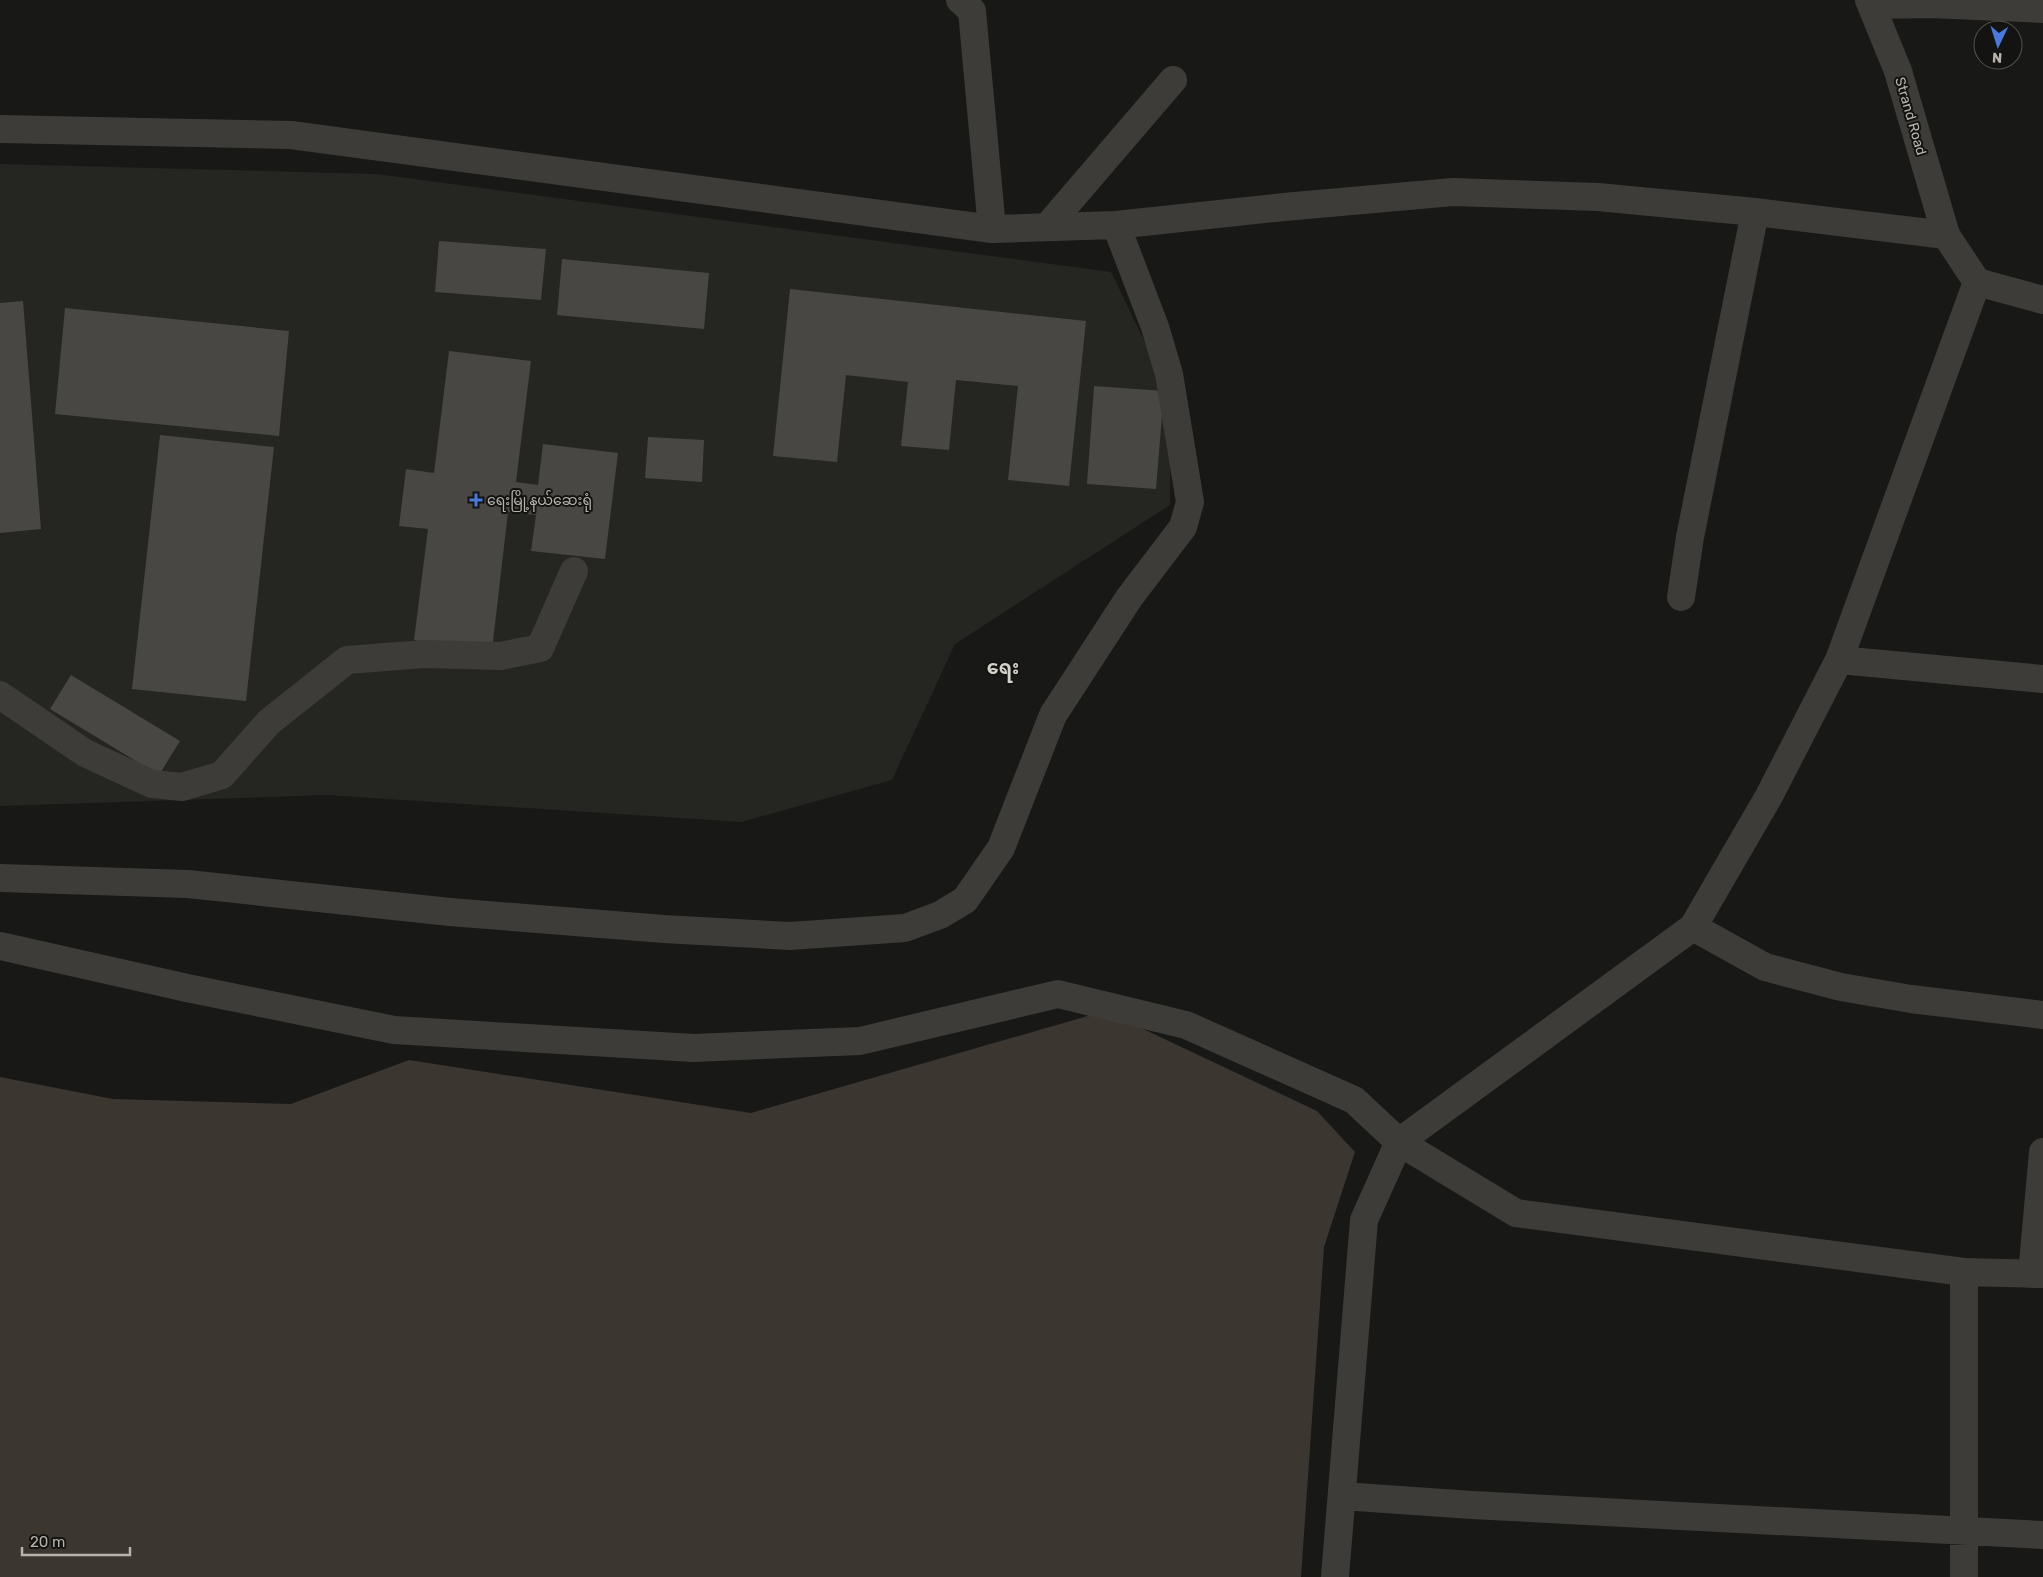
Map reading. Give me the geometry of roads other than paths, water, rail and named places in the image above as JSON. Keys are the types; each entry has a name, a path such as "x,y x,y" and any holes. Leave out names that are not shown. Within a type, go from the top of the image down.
{"street":[{"path":"960,0 972,12 992,229"},
{"path":"1870,2 2043,9"},
{"name":"Strand Road","path":"1870,2 1898,72 1946,235 1978,282"},
{"path":"1048,227 1173,80"},
{"path":"0,129 291,135 992,229 1116,225 1284,207 1453,192 1598,197 1755,212 1946,235"},
{"path":"1681,597 1690,537 1755,212"},
{"path":"0,878 188,884 450,912 664,929 790,936 904,928 940,915 965,900 1001,848 1053,715 1129,598 1183,527 1190,502 1169,374 1155,327 1116,225"},
{"path":"1335,1577 1364,1220 1399,1142 1693,927 1769,796 1839,660 1978,282 2043,300"},
{"path":"0,695 85,753 152,784 182,788 222,776 269,722 347,660 424,654 501,656 540,648 574,571"},
{"path":"1839,660 2043,679"},
{"path":"1693,927 1765,966 1841,987 1911,999 2043,1016"},
{"path":"0,946 196,990 394,1030 693,1048 860,1041 1058,994 1186,1025 1354,1100 1399,1142 1516,1213 1964,1272 2037,1274 2043,1152"},
{"path":"1964,1272 1964,1577"},
{"path":"1342,1496 1472,1505 2043,1534"}],"place":[{"name":"ရေးမြို့နယ်ဆေးရုံ","path":"476,500"}],"district":[{"name":"ရေး","path":"1003,667"}]}
